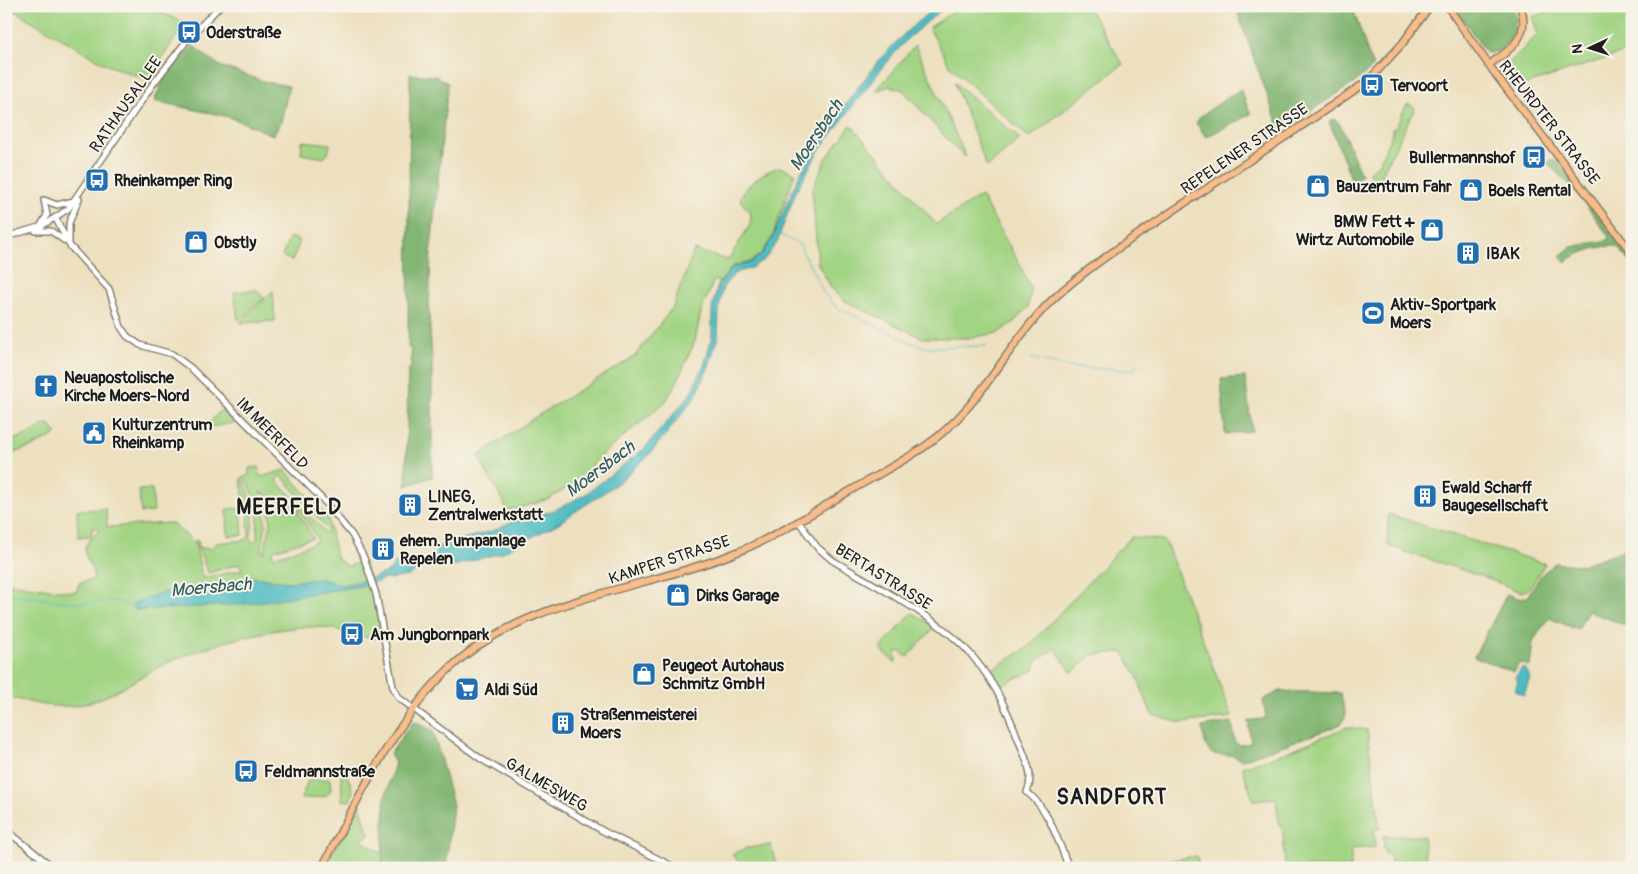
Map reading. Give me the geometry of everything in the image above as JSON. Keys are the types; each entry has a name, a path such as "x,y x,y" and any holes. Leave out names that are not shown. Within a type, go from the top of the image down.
{"main road":[{"name":"REPELENER STRASSE","path":"1057,296 1119,248 1368,80 1402,44 1430,6"},
{"path":"1488,65 1506,53 1521,36 1524,20 1520,6"},
{"name":"RHEURDTER STRASSE","path":"1447,7 1488,65 1632,253"},
{"name":"KAMPER STRASSE","path":"322,868 355,802 414,709 450,668 483,642 511,626 550,611 733,554 798,522 919,450 954,424 968,409 1024,334 1057,296"}],"street":[{"name":"RATHAUSALLEE","path":"30,231 56,219 75,201 117,135 154,83 188,39 220,6"},
{"path":"69,244 69,223 82,192"},
{"path":"40,227 46,215 44,200 57,205 75,201"},
{"name":"IM MEERFELD","path":"56,219 69,244 109,289 121,327 127,336 140,345 176,356 201,378 336,515 356,541 374,585 394,690 402,700 414,709"},
{"path":"6,237 30,231 50,232 69,244"},
{"name":"BERTASTRASSE","path":"798,522 817,547 832,560 934,623 963,645 983,669 1007,711 1031,775 1027,792 1041,806 1048,817 1069,868"},
{"name":"GALMESWEG","path":"414,709 489,764 603,831 676,868"},
{"path":"6,830 54,868"}],"green space":[{"path":"6,6 146,6 185,23 148,80 107,65"},
{"path":"961,6 1087,6 1123,64 1029,138 950,66 929,28"},
{"path":"1235,6 1352,6 1373,67 1353,84 1280,130"},
{"path":"1454,6 1513,6 1516,22 1507,44 1494,52 1486,53"},
{"path":"1568,6 1632,6 1632,50 1518,87 1512,78 1508,64 1538,34 1532,17"},
{"path":"915,45 966,157 956,149 903,90 889,86 876,91"},
{"path":"193,46 220,66 266,82 289,86 281,122 273,135 229,117 154,101 166,75"},
{"path":"410,74 435,76 448,83 431,248 429,313 432,360 432,477 406,486 408,370 411,367 411,348 408,348"},
{"path":"954,82 1020,139 987,167"},
{"path":"1240,89 1251,114 1206,137 1196,123 1201,116"},
{"path":"1409,104 1415,108 1380,178 1373,181 1369,172 1378,165 1393,132 1392,129 1396,127 1406,106"},
{"path":"1331,119 1336,120 1341,126 1361,175 1356,181 1352,181 1329,121"},
{"path":"851,125 936,224 981,196 1019,263 1031,289 1028,307 1014,322 998,333 968,338 923,338 845,301 832,289 818,264 812,190 826,159"},
{"path":"302,141 330,144 328,154 324,158 301,154"},
{"path":"1551,159 1558,162 1593,206 1631,260 1630,262 1617,246 1590,250 1565,262 1560,256 1571,247 1608,240 1609,237 1577,192 1550,166 1548,163"},
{"path":"780,167 795,173 772,238 761,254 750,262 733,266 720,282 714,280 701,312 695,341 677,382 665,402 604,453 573,484 549,499 508,511 478,456 537,416 635,356 673,307 694,250 728,260 750,225 751,214 740,200 742,194 756,179 768,171"},
{"path":"290,237 300,241 292,261 282,256"},
{"path":"257,290 264,298 238,320 234,292"},
{"path":"273,291 275,321 241,323 241,321"},
{"path":"1245,377 1252,431 1225,434 1221,379"},
{"path":"221,410 234,423 205,428"},
{"path":"48,423 57,434 34,446 6,456 6,441 22,437"},
{"path":"259,467 260,477 285,470 328,518 336,557 347,566 364,562 371,583 382,635 380,638 374,639 322,627 259,633 219,644 167,663 108,695 83,704 54,706 6,697 6,583 72,592 77,591 79,583 94,579 85,551 90,539 98,533 98,528 92,528 92,536 78,537 77,510 106,509 107,527 171,523 190,538 191,542 198,540 200,548 212,548 216,543 246,540 249,535 250,508 243,495 241,478 249,475 249,468","holes":["282,476 328,530 326,533 278,482 278,477","246,479 258,504 257,539 254,542 250,539 253,517 252,503 244,481","260,492 265,494 271,523 264,553 261,552 266,524","297,506 318,540 274,557 272,553 274,550 313,538 295,507","195,541 208,573 239,564 242,570 202,578"]},
{"path":"152,489 154,512 141,513 139,490"},
{"path":"241,508 243,535 228,536 227,509"},
{"path":"1388,514 1545,564 1529,589 1521,592 1484,577 1388,546"},
{"path":"1131,537 1163,540 1166,543 1232,717 1181,723 1152,715 1136,674 1123,652 1091,655 1072,673 1055,648 1037,661 1034,670 997,687 989,671 1027,648"},
{"path":"1632,547 1632,628 1588,611 1578,630 1549,618 1533,641 1530,667 1520,662 1514,672 1474,657 1507,594 1517,598 1527,597 1541,575 1555,563 1581,565"},
{"path":"912,613 935,627 907,657 899,651 895,655 897,658 895,663 880,649"},
{"path":"1280,691 1340,693 1346,715 1341,724 1332,728 1242,760 1234,756 1211,753 1205,741 1202,727 1232,722 1235,743 1241,745 1251,743 1248,721 1266,718 1263,700"},
{"path":"416,722 433,731 453,805 446,868 382,868 385,797 395,763 390,754 411,724"},
{"path":"1347,727 1367,730 1380,829 1374,829 1375,847 1351,849 1351,868 1285,867 1283,830 1279,823 1276,798 1253,800 1242,767 1284,753"},
{"path":"344,767 353,790 350,801 342,800 341,768"},
{"path":"330,779 331,790 326,796 301,799 308,780"},
{"path":"359,802 369,835 361,840 383,854 382,868 325,868"},
{"path":"1383,836 1423,836 1427,868 1392,868 1390,854 1385,854"},
{"path":"771,845 777,868 745,868 732,854 747,848"},
{"path":"1196,856 1200,868 1146,868 1164,861"}],"water":[{"name":"Moersbach","path":"936,6 946,6 908,38 885,64 820,149 797,189 777,242 765,259 751,268 735,273 723,287 719,308 718,337 709,366 694,399 649,455 618,483 557,524 501,553 445,568 427,565 408,576 387,578 367,585 238,605 135,610 134,603 164,592 201,591 252,577 287,582 321,579 341,585 367,580 390,571 395,563 413,564 433,557 440,545 492,531 517,520 553,511 586,494 644,449 689,396 704,365 712,337 712,309 718,285 733,267 750,263 761,255 772,239 799,175 851,97 879,60 905,33"},
{"path":"1522,668 1526,669 1530,678 1524,695 1515,691 1518,681 1515,677"}],"waterway":[{"path":"780,235 799,244 823,292 836,307 912,343 925,347 987,346"},
{"path":"1031,358 1066,367 1130,370 1139,366"},
{"name":"Moersbach","path":"6,594 77,603 120,601 135,607"}],"place":[{"name":"Oderstraße","path":"189,32"},
{"name":"Tervoort","path":"1372,85"},
{"name":"Bullermannshof","path":"1534,157"},
{"name":"Rheinkamper Ring","path":"97,180"},
{"name":"Bauzentrum Fahr","path":"1318,186"},
{"name":"Boels Rental","path":"1471,190"},
{"name":"BMW Fett + Wirtz Automobile","path":"1432,230"},
{"name":"Obstly","path":"196,242"},
{"name":"IBAK","path":"1468,253"},
{"name":"Aktiv-Sportpark Moers","path":"1373,313"},
{"name":"Neuapostolische Kirche Moers-Nord","path":"46,386"},
{"name":"Kulturzentrum Rheinkamp","path":"94,433"},
{"name":"Ewald Scharff Baugesellschaft","path":"1425,496"},
{"name":"LINEG, Zentralwerkstatt","path":"410,505"},
{"name":"ehem. Pumpanlage Repelen","path":"383,549"},
{"name":"Dirks Garage","path":"678,595"},
{"name":"Am Jungbornpark","path":"352,634"},
{"name":"Peugeot Autohaus Schmitz GmbH","path":"644,674"},
{"name":"Aldi Süd","path":"467,689"},
{"name":"Straßenmeisterei Moers","path":"563,723"},
{"name":"Feldmannstraße","path":"246,771"}],"district":[{"name":"MEERFELD","path":"289,507"},
{"name":"SANDFORT","path":"1112,797"}]}
